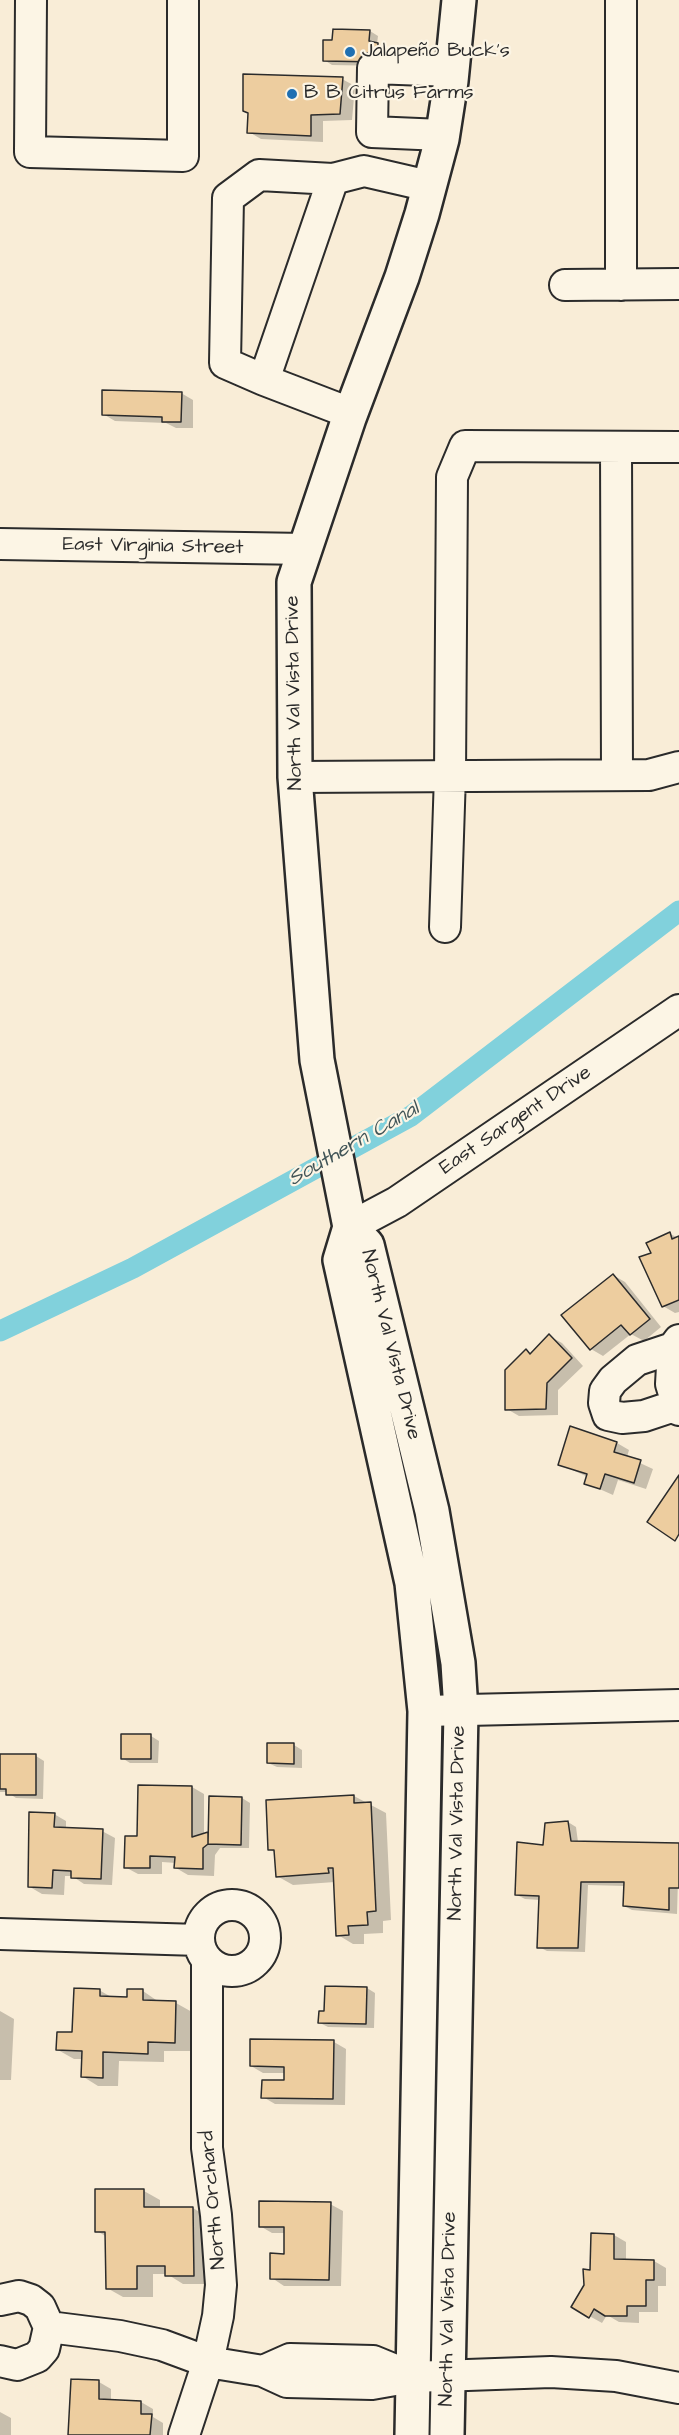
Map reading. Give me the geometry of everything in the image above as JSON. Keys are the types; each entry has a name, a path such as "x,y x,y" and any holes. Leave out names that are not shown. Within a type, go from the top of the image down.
{"main road":[{"name":"North Val Vista Drive","path":"411,2435 425,1711 412,1583 340,1260 350,1227 317,1060 295,777 294,582 350,413 402,277 429,186 442,135 452,71 459,0"},
{"name":"North Val Vista Drive","path":"350,1227 367,1245 432,1510 458,1663 461,1711 447,2435"}],"street":[{"path":"31,0 30,152 183,156 183,0"},
{"path":"621,0 621,285"},
{"path":"442,135 372,132 373,68 452,71"},
{"path":"350,413 264,381 225,363 228,198 259,175 333,179 364,171 429,186"},
{"path":"264,381 333,179"},
{"path":"565,285 679,284"},
{"path":"445,927 450,775 452,477 465,446 679,447"},
{"path":"616,447 617,776"},
{"name":"East Virginia Street","path":"0,544 306,549"},
{"path":"295,777 649,776 679,767"},
{"name":"East Sargent Drive","path":"350,1227 397,1202 679,1010"},
{"path":"676,1344 671,1384 678,1407 644,1416 622,1418 608,1415 604,1403 605,1390 613,1380 637,1360 676,1344"},
{"path":"425,1711 581,1705 679,1705"},
{"name":"North Orchard","path":"0,1934 203,1950 207,2148 216,2215 221,2285 219,2316 208,2362 184,2435"},
{"path":"0,2300 19,2296 31,2300 40,2307 49,2327 44,2349 37,2357 17,2365 0,2361"},
{"path":"49,2327 120,2336 162,2345 208,2362 263,2371 287,2382 372,2384 412,2377 551,2372 616,2376 679,2388"}],"building":[{"name":"Jalapeño Buck's","path":"333,29 370,30 369,41 378,43 378,62 323,61 323,40 332,40"},
{"name":"B B Citrus Farms","path":"243,74 343,77 340,114 311,115 311,136 247,133 248,113 243,111"},
{"path":"102,390 182,392 181,422 162,422 162,417 102,415"},
{"path":"670,1232 672,1239 679,1236 679,1300 662,1307 639,1257 651,1253 646,1243"},
{"path":"613,1274 650,1319 630,1335 621,1325 590,1350 561,1315"},
{"path":"549,1334 572,1358 547,1383 546,1409 505,1410 505,1370 526,1349 530,1354"},
{"path":"570,1426 617,1442 614,1452 641,1460 634,1483 605,1474 600,1489 584,1484 587,1474 558,1465"},
{"path":"679,1475 679,1534 675,1541 647,1522"},
{"path":"121,1734 151,1734 151,1759 121,1759"},
{"path":"267,1743 294,1743 294,1764 267,1763"},
{"path":"0,1754 36,1754 36,1795 6,1795 6,1789 0,1789"},
{"path":"138,1785 192,1786 192,1837 208,1832 208,1844 203,1848 203,1869 174,1868 175,1857 150,1856 150,1868 124,1868 125,1836 137,1836"},
{"path":"354,1795 354,1803 371,1802 376,1911 367,1912 368,1925 348,1926 349,1935 336,1936 333,1868 328,1868 329,1873 276,1877 274,1850 268,1850 266,1800"},
{"path":"209,1796 242,1797 241,1845 208,1844"},
{"path":"29,1812 55,1813 54,1827 103,1829 101,1879 71,1878 71,1871 53,1870 52,1888 28,1887"},
{"path":"568,1821 571,1841 679,1843 679,1888 669,1888 669,1910 623,1906 624,1882 581,1882 578,1948 537,1948 539,1896 515,1895 517,1842 543,1845 545,1823"},
{"path":"325,1986 367,1987 366,2024 318,2023 319,2011 324,2011"},
{"path":"74,1988 100,1989 100,1996 127,1997 127,1989 143,1989 143,2000 176,2001 175,2043 148,2042 148,2054 103,2052 103,2078 81,2077 82,2051 56,2050 57,2032 72,2032"},
{"path":"250,2039 334,2040 333,2099 261,2098 262,2080 284,2080 284,2067 250,2066"},
{"path":"95,2189 144,2189 144,2207 193,2207 194,2276 165,2276 165,2266 137,2266 137,2289 106,2289 105,2232 95,2232"},
{"path":"259,2201 331,2202 329,2280 270,2279 270,2253 284,2254 284,2227 259,2227"},
{"path":"591,2233 614,2234 614,2259 654,2260 654,2280 646,2280 646,2306 627,2306 627,2316 605,2316 594,2309 589,2318 571,2307 584,2285 583,2269 590,2270"},
{"path":"71,2379 99,2380 99,2399 141,2401 141,2414 152,2414 150,2435 68,2435"}],"waterway":[{"name":"Southern Canal","path":"0,1331 133,1268 411,1116 679,911"}],"place":[{"name":"Jalapeño Buck's","path":"350,52"},
{"name":"B B Citrus Farms","path":"292,94"}]}
